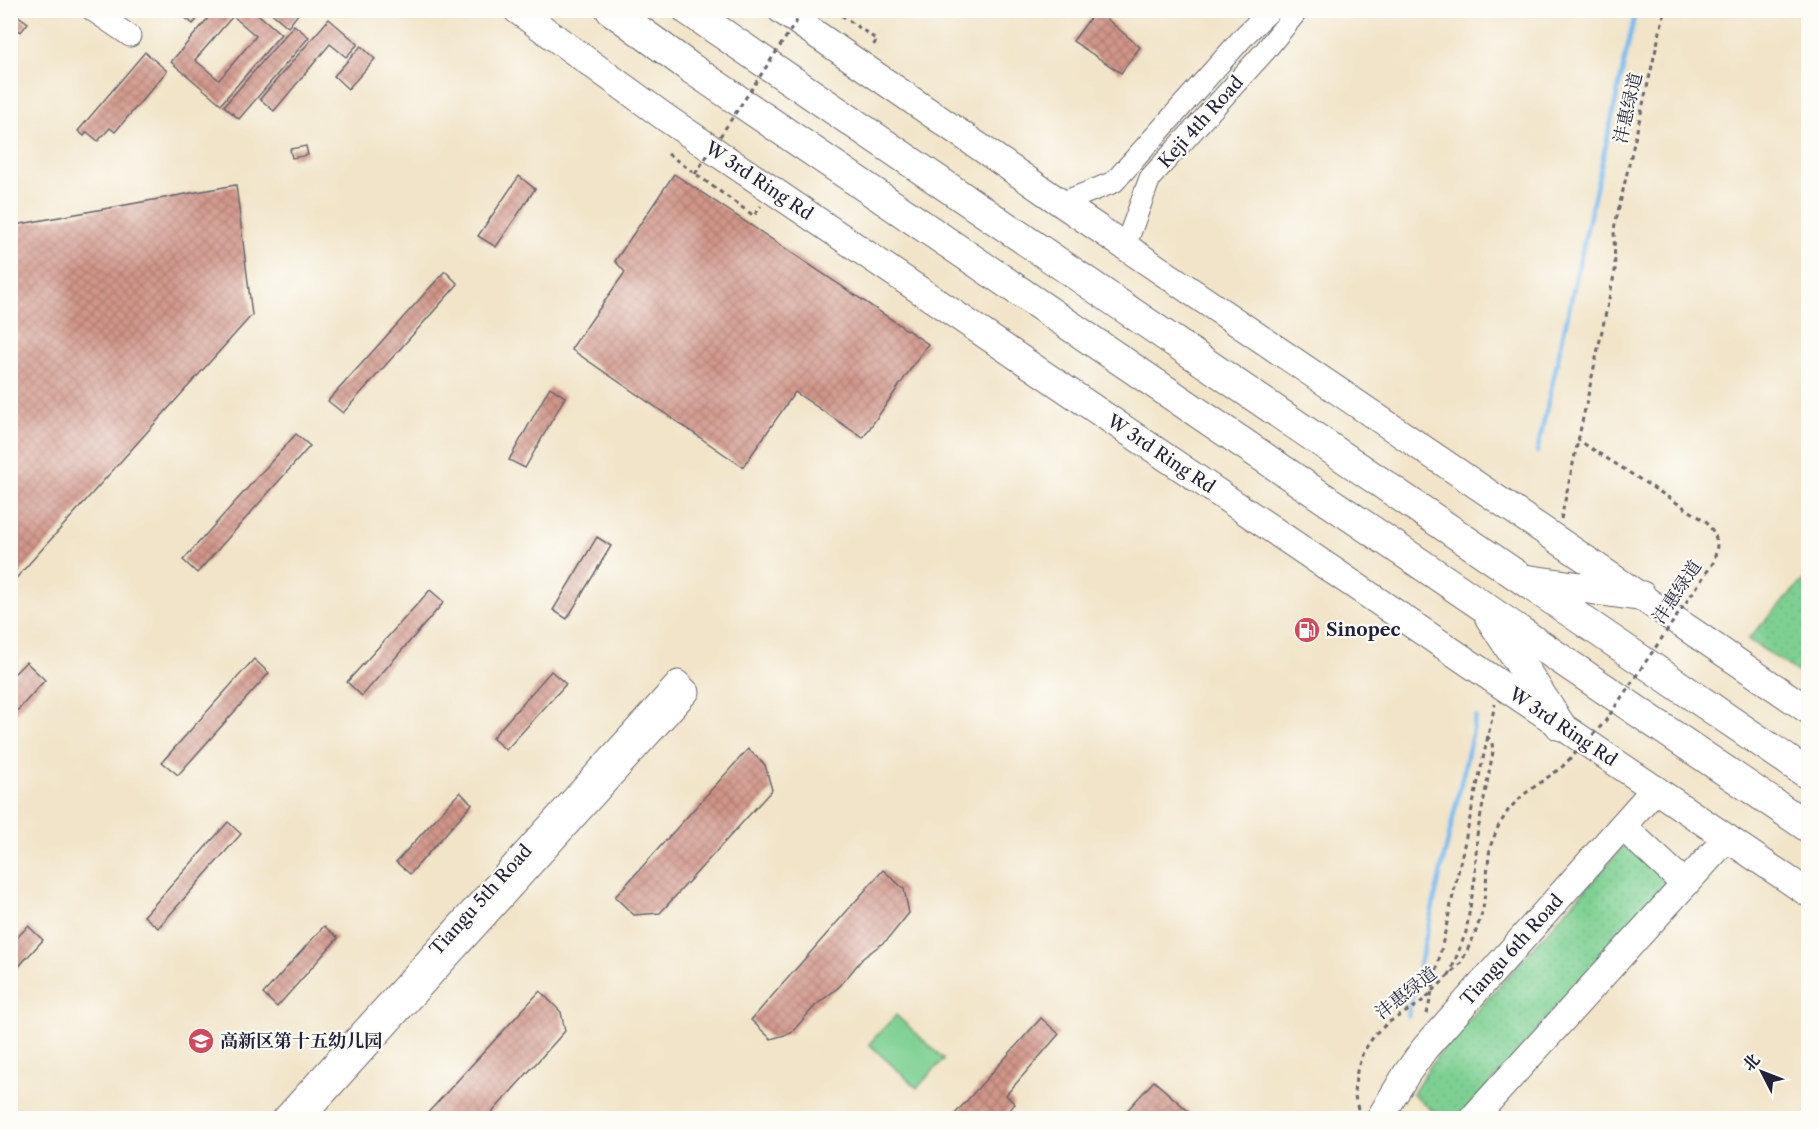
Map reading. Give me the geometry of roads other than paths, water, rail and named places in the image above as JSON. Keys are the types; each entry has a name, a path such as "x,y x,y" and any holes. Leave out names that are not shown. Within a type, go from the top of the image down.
{"highway":[{"path":"611,10 692,69 1809,827"},
{"path":"688,10 1809,774"},
{"path":"1522,579 1641,596"},
{"path":"1481,604 1560,725"}],"main road":[{"name":"W 3rd Ring Rd","path":"516,10 666,118 1809,893"},
{"path":"781,10 1060,203 1809,710"},
{"name":"Tiangu 6th Road","path":"1380,1119 1407,1073 1425,1048 1655,789"},
{"path":"1622,826 1685,884"},
{"path":"1473,1119 1727,838"}],"street":[{"path":"92,10 130,36"},
{"name":"Keji 4th Road","path":"1060,203 1114,182 1246,34 1271,10"},
{"name":"Keji 4th Road","path":"1125,247 1150,178 1265,51 1298,10"},
{"name":"Tiangu 5th Road","path":"283,1119 683,687 304,1119"}],"waterway":[{"path":"1537,452 1636,10"},
{"path":"1408,1016 1476,717"}],"place":[{"name":"Sinopec","path":"1307,630"},
{"name":"高新区第十五幼儿园","path":"201,1041"}]}
